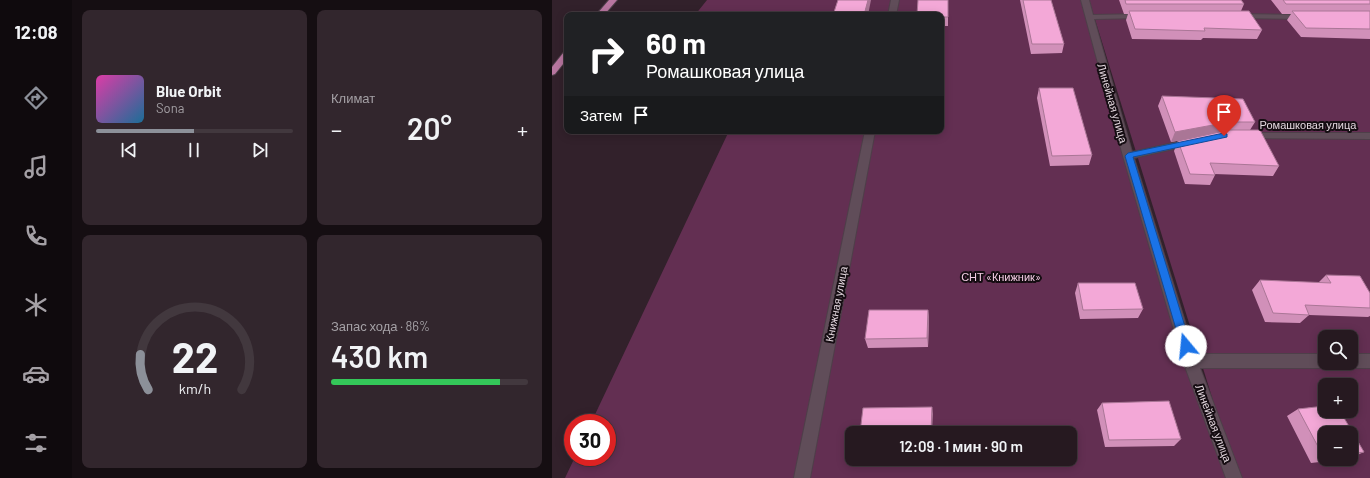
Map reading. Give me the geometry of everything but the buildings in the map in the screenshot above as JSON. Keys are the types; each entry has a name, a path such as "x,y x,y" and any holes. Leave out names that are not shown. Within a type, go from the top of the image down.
{"highway":[{"path":"603,12 613,0"},
{"path":"552,72 564,58"}],"street":[{"path":"893,12 895,0"},
{"name":"Линейная улица","path":"1085,0 1128,156 1190,360 1234,478"},
{"path":"1089,17 1152,16"},
{"path":"1231,16 1316,17"},
{"name":"Книжная улица","path":"802,478 869,134"},
{"name":"Ромашковая улица","path":"1239,136 1370,136"},
{"path":"1128,156 1202,140"},
{"path":"1190,360 1318,361"},
{"path":"1358,361 1370,361"}],"green space":[{"name":"СНТ «Книжник»","path":"707,0 1085,0 1128,156 1226,478 565,478 571,466 616,466 616,414 595,414 728,134 944,134 944,12 697,12"},
{"path":"1089,0 1370,0 1370,478 1237,478"}],"route":[{"path":"1186,346 1128,156 1224,136"}]}
